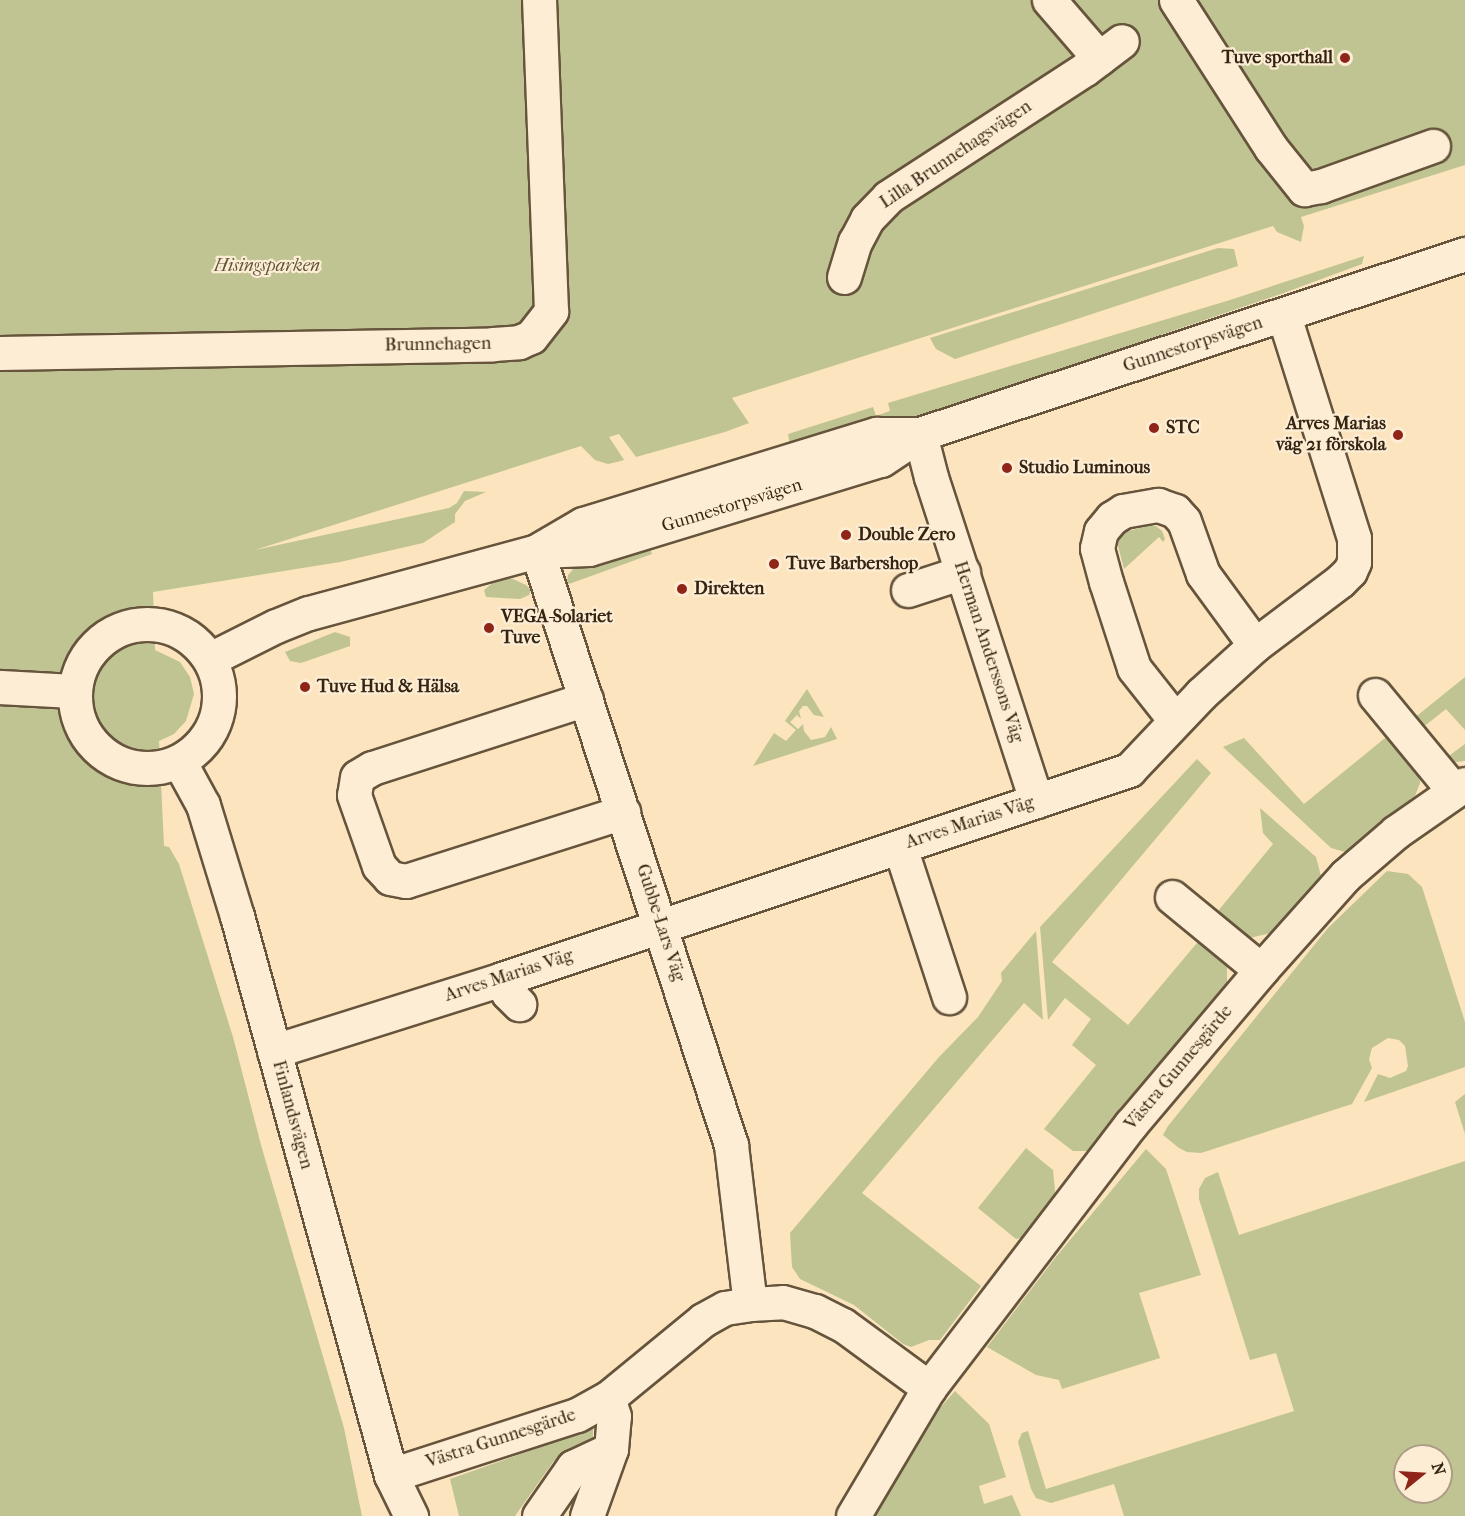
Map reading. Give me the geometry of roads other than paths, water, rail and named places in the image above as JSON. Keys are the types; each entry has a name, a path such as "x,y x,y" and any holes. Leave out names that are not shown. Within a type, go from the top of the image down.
{"street":[{"name":"Brunnehagen","path":"0,353 494,344 519,342 531,337 551,311 539,0"},
{"name":"Lilla Brunnehagsvägen","path":"844,277 855,242 867,219 888,197 1111,50 1049,0"},
{"path":"1176,0 1271,148 1304,189 1321,186 1433,146"},
{"name":"Gunnestorpsvägen","path":"210,659 276,626 309,613 537,551 584,524 876,434 920,434 1284,316 1465,254"},
{"name":"Arves Marias Väg","path":"274,1052 511,991 661,926 1129,770 1175,720 1255,645 1350,571 1356,552 1336,478 1284,316"},
{"name":"Herman Anderssons Väg","path":"920,434 1036,801"},
{"path":"1175,720 1134,668 1106,582 1097,548 1101,531 1112,518 1123,511 1158,505 1175,512 1184,522 1203,574 1216,595 1255,645"},
{"name":"Gubbe-Lars Väg","path":"537,551 661,926 679,1015 694,1060 731,1145 750,1304"},
{"path":"908,590 963,572"},
{"path":"154,623 183,633 196,642 210,659 219,682 218,714 204,741 179,761 149,768 118,762 105,755 84,731 78,717 75,691 80,670 96,644 123,627 154,623"},
{"path":"0,687 75,691"},
{"path":"1375,695 1459,787"},
{"path":"586,699 372,768 357,777 354,795 379,866 390,878 406,882 624,812"},
{"name":"Finlandsvägen","path":"179,761 202,805 274,1052 391,1474 411,1516"},
{"name":"Västra Gunnesgärde","path":"853,1516 879,1477 929,1388 1131,1124 1261,970 1346,875 1396,832 1459,787"},
{"path":"900,846 949,997"},
{"path":"1172,897 1261,970"},
{"name":"Västra Gunnesgärde","path":"391,1474 577,1415 609,1398 703,1320 725,1308 750,1304 783,1302 815,1311 843,1325 929,1388"},
{"path":"588,1516 611,1449 614,1416 609,1398"},
{"path":"539,1516 573,1467 611,1449"},
{"name":"Finlandsvägen","path":"391,1474 393,1516"}],"place":[{"name":"Tuve sporthall","path":"1345,58"},
{"name":"STC","path":"1154,428"},
{"name":"Arves Marias väg 21 förskola","path":"1398,435"},
{"name":"Studio Luminous","path":"1007,468"},
{"name":"Double Zero","path":"846,535"},
{"name":"Tuve Barbershop","path":"774,564"},
{"name":"Direkten","path":"682,589"},
{"name":"VEGA-Solariet Tuve","path":"489,628"},
{"name":"Tuve Hud & Hälsa","path":"305,687"}],"park label":[{"name":"Hisingsparken","path":"267,266"}]}
